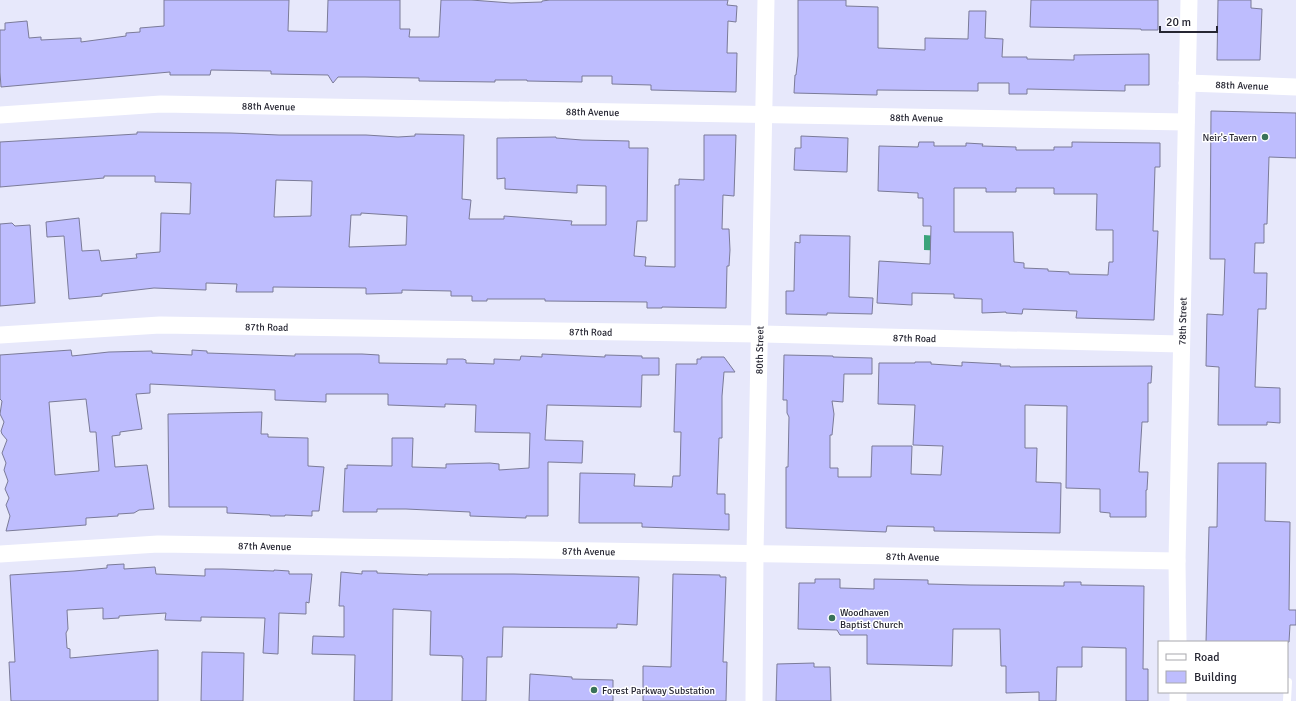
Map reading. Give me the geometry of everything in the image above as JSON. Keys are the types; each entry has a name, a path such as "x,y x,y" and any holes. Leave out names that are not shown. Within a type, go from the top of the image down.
{"street":[{"name":"80th Street","path":"754,701 755,553 766,0"},
{"name":"78th Street","path":"1178,641 1177,561 1189,0"},
{"name":"88th Avenue","path":"1187,83 1296,87"},
{"name":"88th Avenue","path":"0,115 161,104 1186,122"},
{"name":"87th Road","path":"0,335 160,325 759,334 1181,344"},
{"name":"87th Avenue","path":"0,554 158,544 1177,561"}],"shaded area":[{"path":"924,235 950,237 949,251 924,250"}],"building":[{"path":"164,0 289,0 288,31 327,32 328,0 400,0 400,29 410,29 409,37 439,37 441,0 471,0 511,3 542,2 550,0 728,0 727,5 737,6 736,22 728,21 727,53 737,53 736,92 651,90 651,85 612,84 612,76 582,76 582,82 527,80 495,80 495,82 419,81 419,78 338,77 333,83 328,75 271,74 271,71 211,70 210,75 170,75 170,72 1,87 0,30 5,30 5,23 27,21 29,38 41,37 41,40 81,38 81,42 126,36 126,33 140,32 140,28 164,26"},
{"path":"798,0 846,0 846,6 878,7 878,48 925,50 925,38 968,39 969,11 986,11 985,38 1003,39 1002,57 1074,60 1074,55 1149,54 1149,85 1125,85 1125,91 1027,89 1027,94 1009,94 1009,83 978,83 978,91 877,90 877,95 794,93 798,56"},
{"path":"1031,0 1158,0 1158,30 1030,27"},
{"path":"1218,0 1251,0 1251,8 1262,9 1260,60 1217,60"},
{"path":"1211,111 1296,113 1296,158 1269,157 1267,224 1264,224 1264,243 1255,243 1254,273 1267,273 1266,309 1258,309 1255,387 1280,388 1280,423 1267,422 1267,425 1218,425 1219,367 1206,366 1207,314 1223,315 1225,259 1210,259"},
{"path":"137,132 231,133 279,135 366,135 398,137 415,136 415,134 464,135 462,199 471,200 469,219 504,219 504,216 572,221 571,225 606,225 606,186 577,185 577,193 505,189 505,178 497,179 497,138 556,137 582,140 629,141 629,148 648,148 647,221 637,221 634,256 646,257 645,266 675,267 675,185 679,185 679,179 704,180 704,135 736,135 734,196 723,195 722,229 729,229 730,250 729,266 727,266 726,308 647,308 647,302 545,301 545,299 487,299 487,301 472,301 472,296 451,296 451,291 402,290 402,293 366,294 366,288 273,287 273,292 236,292 237,284 206,283 206,290 154,288 102,294 102,296 69,299 64,236 47,237 46,222 79,218 82,251 99,250 101,261 137,258 136,254 160,252 161,213 190,214 191,183 155,182 155,176 104,176 104,178 0,187 0,142 137,134","holes":["276,180 312,181 311,216 274,217","361,213 407,216 406,245 349,247 351,215 361,215"]},
{"path":"801,136 848,138 847,172 794,170 795,148 801,148"},
{"path":"919,142 934,142 934,146 966,146 966,143 983,144 982,146 1016,147 1016,150 1054,150 1054,147 1072,147 1072,142 1160,143 1160,167 1155,167 1153,231 1158,231 1154,320 1076,318 1077,311 1023,309 1022,314 1006,312 982,313 982,299 954,298 954,294 912,293 912,305 877,303 879,261 930,264 931,226 923,226 923,198 918,198 918,193 878,191 879,146 918,147","holes":["954,188 986,188 986,192 1016,192 1016,188 1054,188 1054,194 1097,194 1096,230 1113,230 1113,262 1109,262 1108,275 1069,274 1069,272 1048,271 1048,269 1024,268 1024,263 1014,262 1013,232 954,232"]},
{"path":"12,223 15,226 30,225 35,303 0,306 0,224"},
{"path":"800,235 850,236 849,297 873,298 872,314 786,314 786,291 794,291 795,242 800,243"},
{"path":"71,350 72,356 109,352 152,351 152,353 192,355 192,350 207,351 207,353 295,356 295,354 362,354 379,355 379,363 447,364 447,359 463,359 466,360 466,363 494,364 494,359 520,360 521,356 542,357 542,354 605,357 605,355 642,356 642,358 659,358 659,375 642,375 641,407 547,405 545,440 583,441 582,463 548,462 548,516 526,516 526,518 470,516 470,512 406,509 377,509 377,512 343,512 345,468 347,469 347,465 392,466 392,438 413,438 412,467 446,468 446,464 490,463 499,464 499,470 529,468 530,433 475,432 476,405 445,404 445,407 388,405 388,394 326,394 326,402 275,400 275,390 150,384 150,393 136,394 142,429 120,432 120,435 112,436 115,467 147,465 154,509 139,510 134,513 118,514 118,516 86,518 86,525 6,531 10,516 6,505 9,498 5,489 8,481 4,470 6,463 2,453 7,440 1,431 4,422 0,414 2,401 0,399 0,355","holes":["86,399 90,432 96,432 99,471 55,475 49,402"]},
{"path":"784,355 872,358 872,374 844,374 843,402 832,401 834,414 832,435 830,435 830,468 838,468 838,477 871,477 872,446 912,446 911,474 941,475 943,446 913,445 915,405 878,404 879,363 931,362 931,364 962,366 962,362 1001,364 1000,366 1010,367 1152,366 1151,383 1148,383 1148,422 1142,422 1139,472 1148,472 1146,517 1110,517 1110,513 1100,512 1100,489 1066,488 1067,406 1025,405 1025,448 1037,448 1036,482 1061,483 1060,533 934,531 934,527 887,526 886,532 786,528 786,467 788,467 789,417 787,413 787,400 783,400"},
{"path":"701,357 724,357 735,372 724,372 722,396 722,438 719,438 717,494 725,494 725,514 729,514 729,530 642,527 642,523 579,523 580,473 635,474 634,486 672,487 673,476 680,476 681,432 674,432 676,364 697,364 697,359 701,359"},
{"path":"262,412 261,434 268,434 268,437 308,438 308,466 324,467 319,511 312,511 312,516 270,516 227,513 227,507 169,507 168,414"},
{"path":"1218,463 1266,463 1265,521 1290,522 1289,610 1296,610 1296,625 1290,625 1289,642 1206,641 1209,527 1217,527"},
{"path":"124,564 124,569 155,567 156,574 205,576 205,569 223,569 274,570 289,571 289,574 312,574 309,603 306,602 306,614 279,613 278,654 263,653 265,618 201,617 201,621 165,620 166,613 119,616 119,618 103,619 103,608 67,610 68,629 66,633 67,648 70,649 70,658 158,650 158,701 11,701 9,662 15,662 10,575 107,568 107,565"},
{"path":"362,571 428,575 514,574 639,577 637,625 617,624 617,628 503,627 502,657 487,657 486,701 462,701 462,656 430,655 431,611 393,609 392,701 354,701 355,655 312,654 313,636 344,637 344,606 339,606 341,572 362,574"},
{"path":"673,574 720,575 720,577 726,577 723,662 727,662 726,701 643,701 643,666 671,667"},
{"path":"815,579 840,579 840,588 874,589 874,579 928,580 928,584 1064,586 1064,582 1081,582 1081,585 1144,586 1143,669 1148,669 1148,701 1126,701 1126,648 1082,647 1082,667 1057,667 1056,701 1039,701 1039,692 1006,693 1006,666 1001,666 1000,629 953,629 952,666 867,664 867,635 840,635 837,630 798,629 799,583 815,583"},
{"path":"202,652 244,653 243,701 201,701"},
{"path":"814,663 814,667 830,667 831,701 776,701 777,664"},
{"path":"530,674 572,677 572,679 613,680 613,701 529,701"}],"place":[{"name":"Neir's Tavern","path":"1265,137"},
{"name":"Woodhaven Baptist Church","path":"832,618"},
{"name":"Forest Parkway Substation","path":"594,690"}]}
